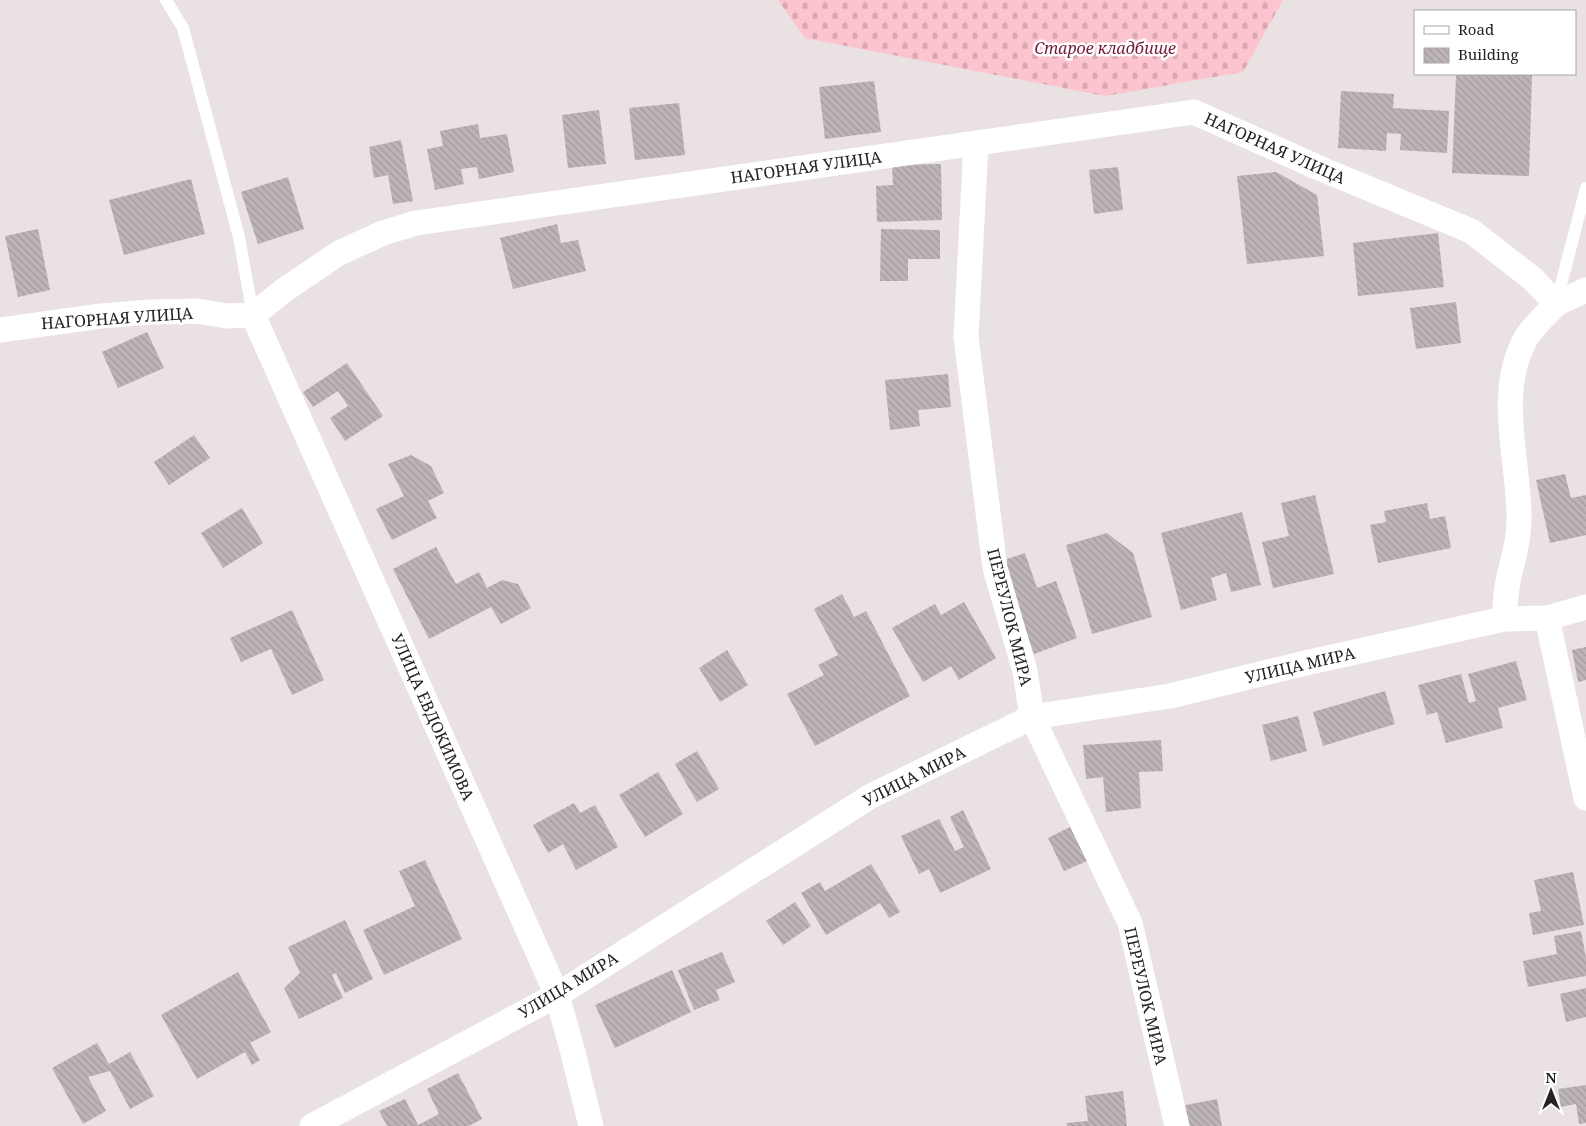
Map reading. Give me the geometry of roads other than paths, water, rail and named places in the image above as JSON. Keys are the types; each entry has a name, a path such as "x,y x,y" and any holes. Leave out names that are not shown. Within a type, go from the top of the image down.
{"street":[{"name":"НАГОРНАЯ УЛИЦА","path":"0,330 91,317 151,312 197,311 227,316 253,315 297,281 339,253 383,233 416,223 1194,112 1319,168 1471,232 1533,279 1556,304"},
{"name":"ПЕРЕУЛОК МИРА","path":"976,143 966,337 995,568 1025,671 1032,717 1130,923 1176,1126"},
{"path":"1504,619 1508,582 1516,551 1520,516 1510,405 1511,384 1516,362 1527,337 1556,304 1586,290"},
{"name":"УЛИЦА ЕВДОКИМОВА","path":"253,315 557,995 590,1126"},
{"name":"УЛИЦА МИРА","path":"312,1126 557,995 871,796 1032,717 1170,696 1310,662 1504,619 1548,618 1586,607"},
{"path":"1548,618 1586,798"}],"lane":[{"path":"166,0 183,28 186,38 240,237 253,315"},
{"path":"1556,304 1586,188"}],"park label":[{"name":"Старое кладбище","path":"1105,48"}]}
